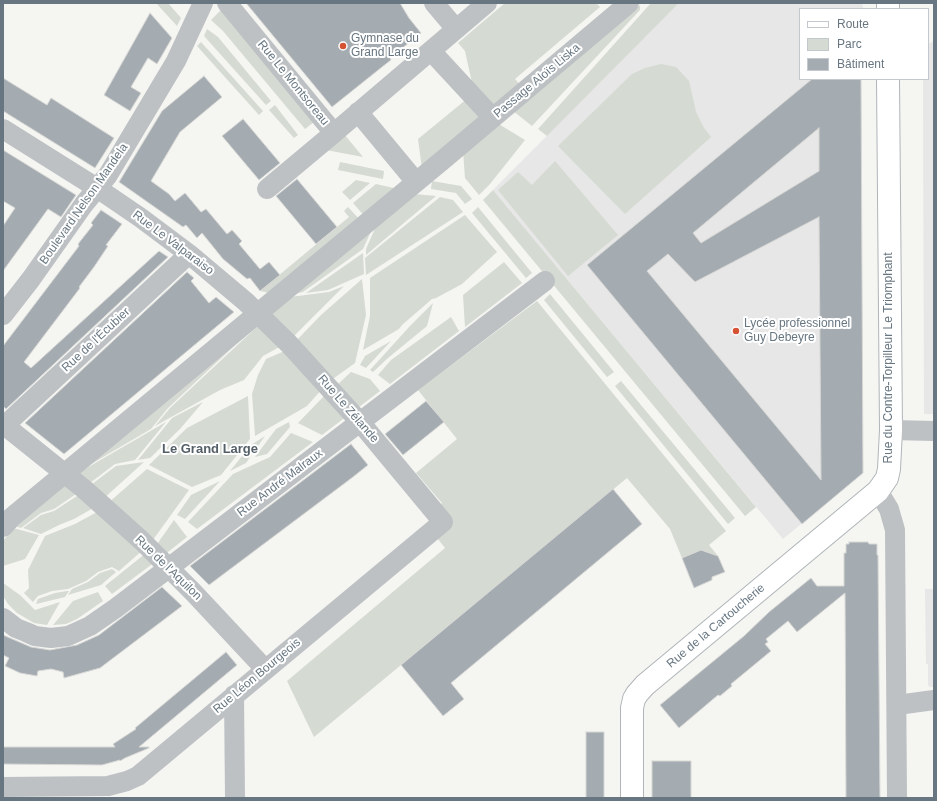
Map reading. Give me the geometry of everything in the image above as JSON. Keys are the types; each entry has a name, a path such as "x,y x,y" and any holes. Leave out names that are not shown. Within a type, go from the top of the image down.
{"street":[{"name":"Boulevard Nelson Mandela","path":"3,316 84,204 108,175 182,50 203,3"},
{"name":"Rue Le Montsoreau","path":"227,3 334,133 267,189"},
{"path":"434,3 456,29"},
{"path":"334,133 487,3"},
{"name":"Passage Aloïs Liska","path":"416,182 629,3"},
{"path":"430,51 493,118"},
{"name":"Rue du Contre-Torpilleur Le Triomphant","path":"878,492 885,482 889,469 891,430 888,80"},
{"path":"3,527 12,517 252,308 416,182 358,112"},
{"name":"Rue Le Valparaiso","path":"3,129 97,188 141,218 189,254 252,308"},
{"name":"Rue de l'Écubier","path":"4,426 189,254"},
{"name":"Rue André Malraux","path":"3,618 16,628 35,636 52,638 68,636 79,632 99,620 545,281"},
{"name":"Rue Le Zélande","path":"252,308 289,344 360,422 443,522"},
{"name":"Rue de l'Aquilon","path":"4,426 64,473 169,567 265,669"},
{"path":"891,430 934,430"},
{"path":"878,492 889,509 895,530 897,798"},
{"name":"Rue de la Cartoucherie","path":"632,798 632,708 637,694 645,685 878,492"},
{"name":"Rue Léon Bourgeois","path":"3,787 108,786 127,782 138,776 443,522"},
{"path":"234,695 235,798"},
{"path":"897,705 934,700"}],"shaded area":[{"name":"Lycée professionnel Guy Debeyre","path":"679,3 862,3 863,8 799,8 799,80 861,80 863,473 783,539 493,190"},
{"path":"934,41 934,414 924,414 923,80 929,80 929,44"},
{"path":"925,589 934,589 934,687 930,687 928,685 928,664 926,664"}],"green space":[{"path":"156,3 168,3 181,18 177,26"},
{"path":"505,3 596,3 600,7 515,79 523,88 491,110 474,92 465,51 458,43"},
{"path":"651,3 679,3 547,136 538,129"},
{"path":"640,5 640,10 532,126 513,111"},
{"path":"221,10 314,122 305,129 223,31 211,20"},
{"path":"207,29 218,37 271,101 266,105 204,36"},
{"path":"201,42 263,111 259,115 197,46"},
{"path":"661,64 676,67 689,81 696,112 704,128 711,137 625,214 558,146 632,74 645,68"},
{"path":"468,98 486,118 422,169 418,139"},
{"path":"275,105 298,135 294,138 269,110"},
{"path":"497,123 525,140 490,184 479,195 465,178 463,151"},
{"path":"344,134 363,157 326,150"},
{"path":"555,161 618,235 568,276 498,190 518,172 532,185"},
{"path":"340,162 384,171 383,179 338,170"},
{"path":"356,180 370,183 350,200 342,192"},
{"path":"432,181 461,186 472,199 465,204 456,193 431,189"},
{"path":"376,184 398,189 366,218 353,203"},
{"path":"493,190 756,507 745,516 483,200"},
{"path":"414,194 436,196 366,255 366,249 377,224"},
{"path":"440,197 453,200 463,212 366,275 365,258"},
{"path":"348,207 362,222 275,294 260,291 349,217 344,211"},
{"path":"478,207 532,273 526,278 472,213"},
{"path":"465,215 497,252 462,284 432,299 399,329 363,350 370,316 370,278"},
{"path":"373,227 363,249 303,292 294,294"},
{"path":"363,253 364,274 328,290 306,293"},
{"path":"504,262 522,283 465,327 463,295"},
{"path":"362,279 366,315 355,363 330,381 294,343 321,315"},
{"path":"344,286 291,339 268,316 290,297 329,292"},
{"path":"550,294 614,372 607,377 544,300"},
{"path":"537,301 726,531 709,545 718,556 701,550 682,558 670,529 627,478 314,737 287,681 445,548 438,539 438,508 442,503 416,473 457,439 418,390"},
{"path":"433,303 427,326 373,372 370,370 410,326"},
{"path":"451,317 459,331 390,384 378,375 391,360"},
{"path":"261,323 283,345 263,356 244,380 220,390 155,426 170,408"},
{"path":"248,333 168,408 151,429 86,467"},
{"path":"391,341 366,368 360,365 365,356"},
{"path":"287,350 323,388 307,406 255,436 252,394 258,375 266,359"},
{"path":"351,372 370,379 380,391 355,410 335,387"},
{"path":"621,381 735,518 728,524 615,386"},
{"path":"327,393 347,416 322,435 298,423"},
{"path":"248,396 250,439 221,475 192,487 149,465 187,428"},
{"path":"203,402 180,429 150,458 138,460 172,418"},
{"path":"166,422 135,460 115,464 86,486 78,473"},
{"path":"289,422 290,427 267,454 255,457 276,429"},
{"path":"291,433 313,442 197,529 188,522 233,474 270,457"},
{"path":"265,436 246,463 230,471 251,445"},
{"path":"144,462 102,500 88,487 116,466"},
{"path":"147,469 189,490 150,544 107,504"},
{"path":"220,481 185,519 177,515 191,495"},
{"path":"67,483 79,492 54,509 41,513 21,528 15,526"},
{"path":"80,494 95,507 74,519 41,534 23,528 41,515 54,511"},
{"path":"99,511 143,550 119,571 112,567 98,572 86,581 68,589 52,591 38,596 33,602 24,593 29,588 28,570 45,536 75,524"},
{"path":"174,520 187,537 163,556 155,547"},
{"path":"13,528 39,535 25,559 3,566 3,541"},
{"path":"146,553 155,562 112,594 105,586"},
{"path":"112,569 116,572 101,585 68,595 72,589 88,582 100,573"},
{"path":"3,583 20,595 35,610 60,602 47,625 34,623 17,613 8,604 3,596"},
{"path":"69,591 65,597 36,604 38,599 55,593"},
{"path":"98,592 103,601 77,619 66,624 53,625 73,601"}],"building":[{"name":"Gymnase du Grand Large","path":"246,3 400,3 409,18 421,33 390,58 391,60 332,107"},
{"path":"150,13 172,38 157,64 148,58 131,87 141,93 130,111 104,95"},
{"path":"204,76 222,97 180,132 151,181 169,194 175,201 185,193 201,212 206,209 227,234 232,230 242,241 239,244 260,269 269,262 280,275 260,291 250,278 247,279 223,259 202,233 197,238 186,225 183,227 119,182 162,111"},
{"path":"3,78 47,105 51,98 114,138 95,168 3,111"},
{"path":"811,80 861,80 863,473 802,524 587,265","holes":["819,128 819,171 701,243 693,233","819,217 821,480 647,271 668,254 695,282"]},
{"path":"243,119 280,163 259,180 222,136"},
{"path":"3,150 76,195 61,217 48,209 3,271 3,226 15,208 3,201"},
{"path":"297,179 337,227 316,244 276,196"},
{"path":"101,210 122,224 106,245 108,246 79,287 80,288 24,362 31,368 159,251 168,257 6,409 3,406 3,346 79,246 78,244 93,225 91,223"},
{"path":"187,272 194,278 191,281 209,303 216,297 234,312 64,454 25,423"},
{"path":"426,401 444,422 403,455 385,434"},
{"path":"351,444 368,465 353,477 209,585 190,566"},
{"path":"613,489 642,524 451,683 464,699 443,716 401,665"},
{"path":"849,542 868,542 869,544 877,544 880,798 846,798 845,593 797,632 788,621 766,639 768,642 765,644 771,651 731,684 732,686 720,696 718,695 679,728 660,705 744,636 769,612 811,578 817,586 844,586 844,553 846,553 846,544 849,544"},
{"path":"701,550 718,556 725,572 712,577 712,580 694,588 682,558"},
{"path":"162,587 182,606 100,668 64,678 63,672 51,669 38,671 37,676 20,673 5,666 9,658 3,655 3,635 31,647 50,650 77,645 99,635"},
{"path":"226,652 237,665 139,747 149,748 120,761 102,765 3,764 3,747 115,747 113,744 136,729 135,728"},
{"path":"586,732 604,732 604,798 586,798"},
{"path":"652,761 691,761 691,798 652,798"}],"place":[{"name":"Gymnase du Grand Large","path":"343,46"},
{"name":"Lycée professionnel Guy Debeyre","path":"736,331"}],"district":[{"name":"Le Grand Large","path":"210,449"}]}
